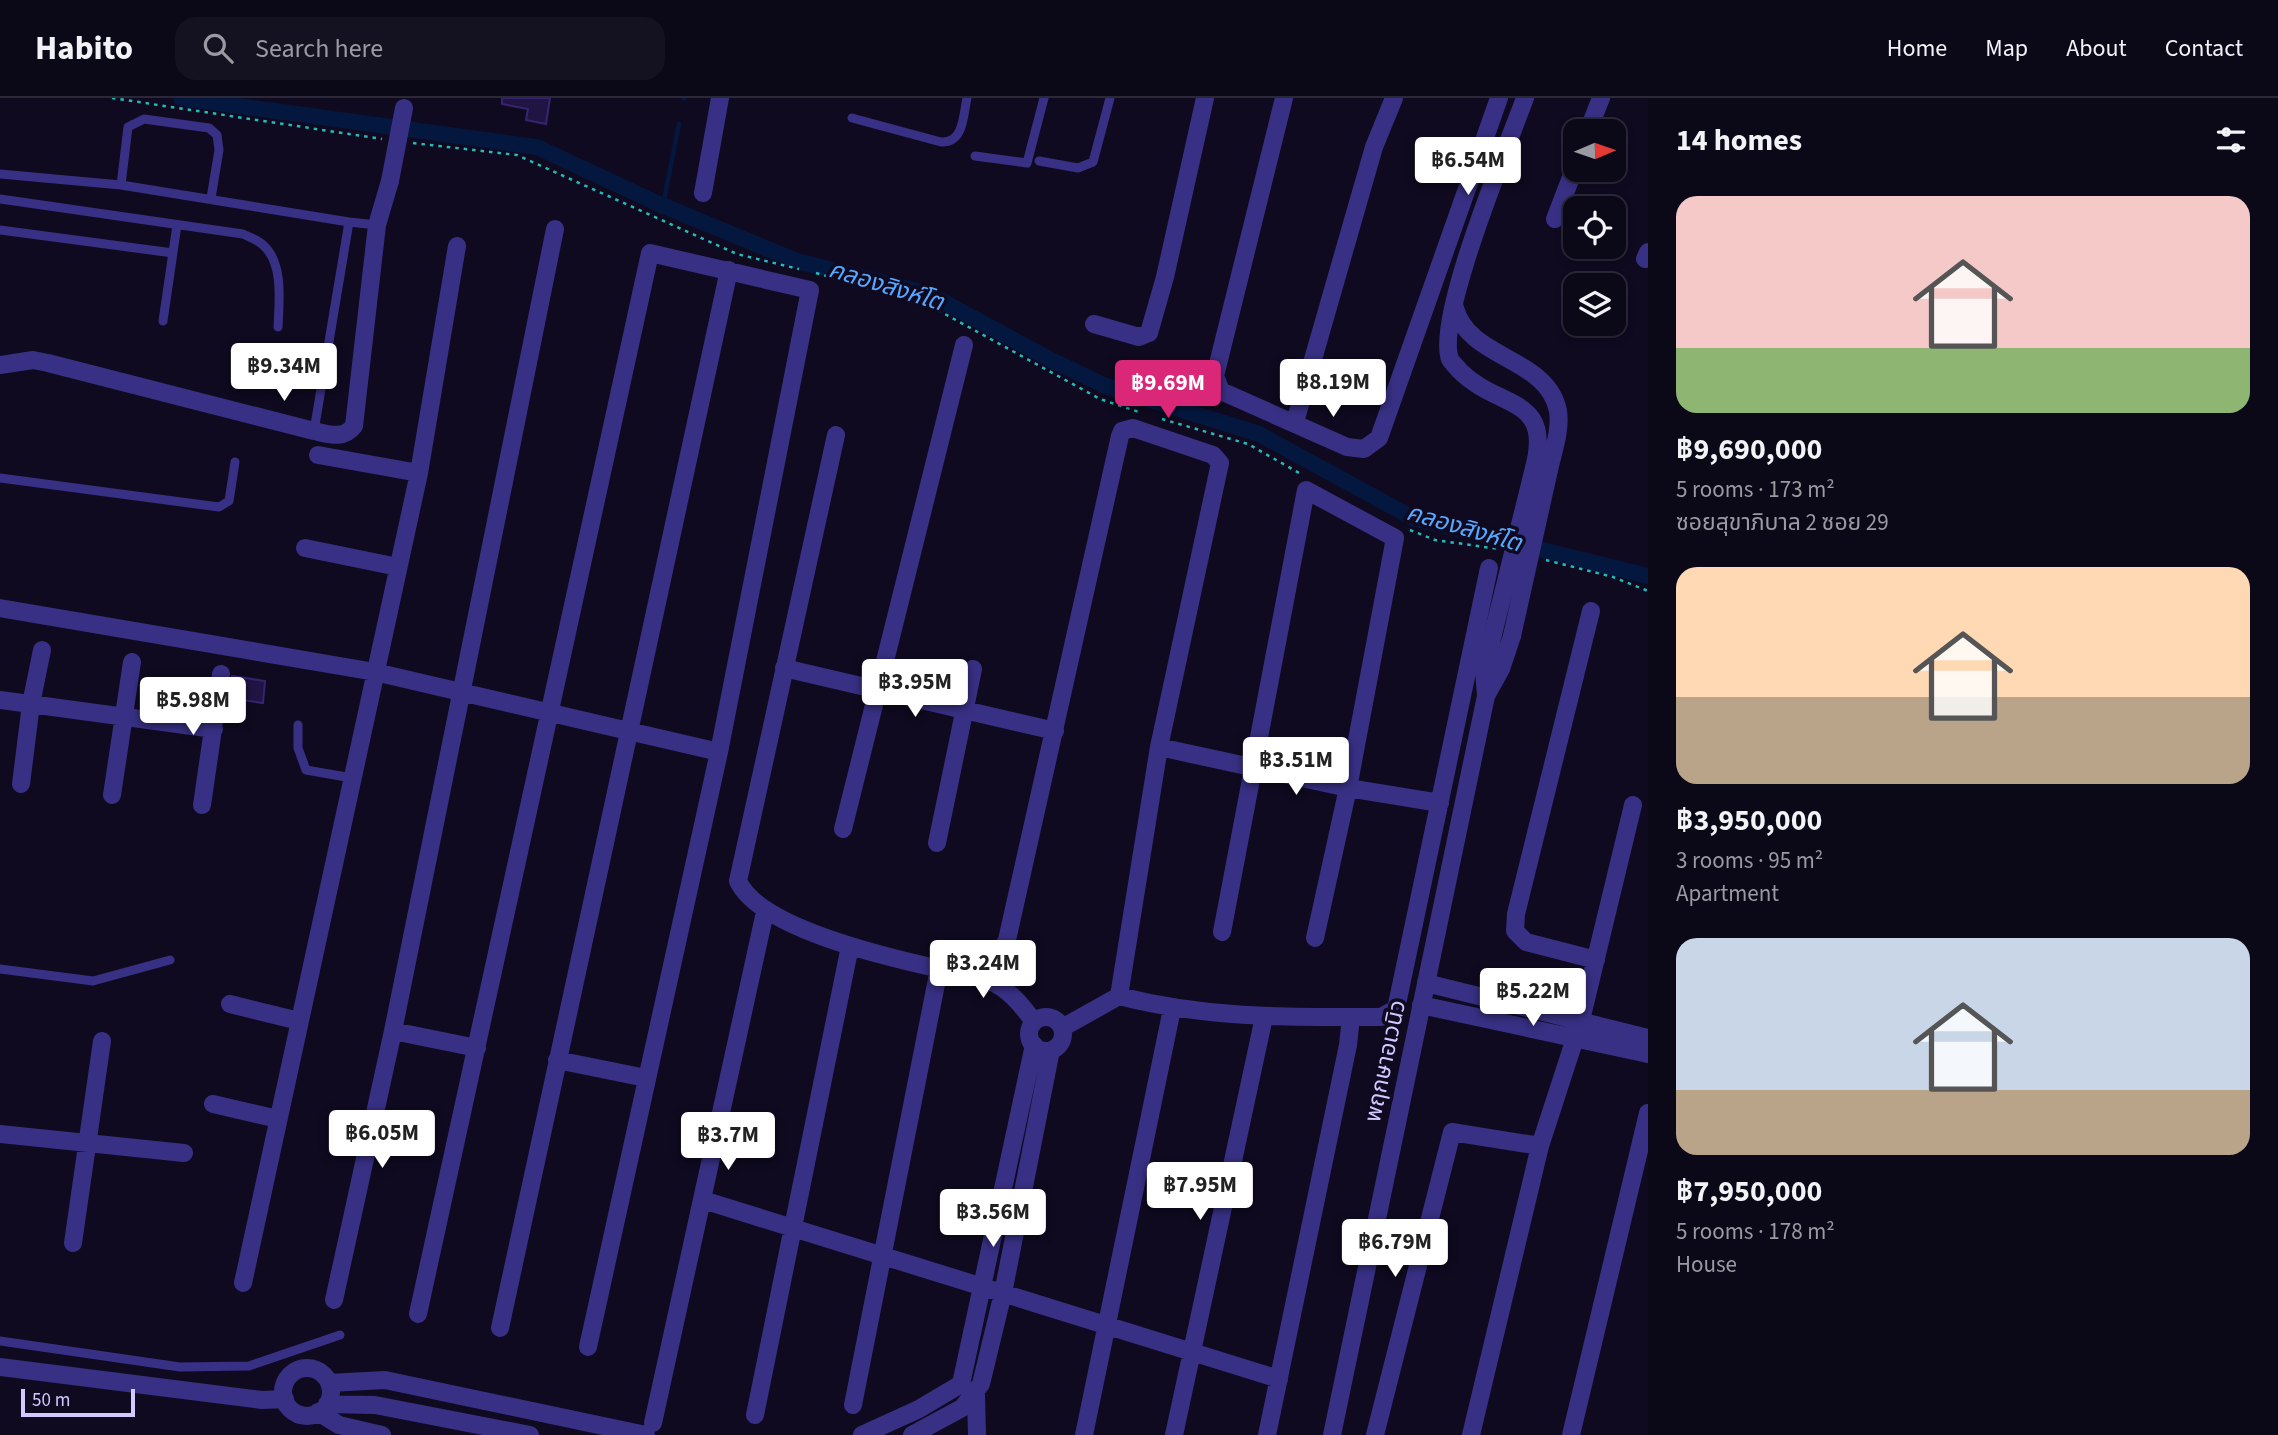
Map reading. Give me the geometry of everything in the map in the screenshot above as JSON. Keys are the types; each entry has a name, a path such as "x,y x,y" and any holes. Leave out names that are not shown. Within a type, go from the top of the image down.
{"street":[{"path":"703,193 720,98"},
{"path":"1094,324 1139,337 1149,333 1165,277 1205,98"},
{"path":"1284,98 1215,376 1221,391 1347,447 1364,449 1379,438 1499,98"},
{"path":"1295,422 1374,147 1394,98"},
{"name":"พฤกษาอเวนิว","path":"1486,696 1501,669 1512,636 1542,469 1539,434 1536,422 1529,413 1470,381 1450,360 1448,328 1462,271 1525,98"},
{"path":"1593,119 1601,98"},
{"path":"0,365 33,360 314,431 340,436 348,433 354,426 377,225 390,181 406,103"},
{"path":"1555,219 1569,182"},
{"path":"334,1300 463,692 555,229"},
{"path":"243,1283 419,473 457,246"},
{"path":"418,1314 650,253 810,290 719,752 588,1348"},
{"path":"500,1328 729,270"},
{"name":"พฤกษาอเวนิว","path":"1332,1435 1486,696 1484,670 1558,414 1553,395 1541,379 1474,338 1459,323 1455,308"},
{"path":"843,829 964,345"},
{"path":"986,979 1007,940 1120,436 1122,431 1133,428 1213,455 1220,463 1159,747 1119,996"},
{"path":"836,435 738,881 744,893 765,912 850,946 986,979 1011,993 1034,1022"},
{"path":"318,455 419,473"},
{"path":"1222,932 1306,490 1395,538 1348,788 1315,937"},
{"path":"305,548 398,567"},
{"path":"1062,1028 1119,996 1172,1009 1264,1017 1381,1017 1396,1009 1489,568"},
{"path":"0,608 375,672 719,752"},
{"path":"1591,611 1516,914 1515,931 1525,942 1596,960"},
{"path":"21,785 31,704 42,650"},
{"path":"112,796 132,662"},
{"path":"784,668 1055,731"},
{"path":"937,843 973,669"},
{"path":"202,805 221,674"},
{"path":"0,700 214,729"},
{"path":"1159,747 1348,788 1440,803"},
{"path":"1471,1435 1540,1146 1576,1039 1633,805"},
{"path":"530,1435 375,1405 322,1408 298,1414 291,1410 285,1399 287,1380 299,1369 315,1370 329,1383 385,1380 639,1431 703,1200 765,912"},
{"path":"755,1415 795,1229 850,946"},
{"path":"853,1405 939,969"},
{"path":"1426,983 1648,1038"},
{"path":"230,1004 299,1021"},
{"path":"1421,1005 1648,1054"},
{"path":"1084,1435 1172,1009"},
{"path":"1034,1022 1051,1017 1062,1028 1061,1042 1042,1048"},
{"path":"1174,1435 1264,1017"},
{"path":"1267,1435 1348,1045 1351,1017"},
{"path":"1034,1022 1029,1034 1042,1048"},
{"path":"393,1031 477,1048"},
{"path":"73,1243 102,1041"},
{"path":"862,1435 919,1409 961,1384 980,1286 1042,1048"},
{"path":"977,1435 976,1395 988,1365 1003,1293 1042,1048"},
{"path":"557,1060 646,1077"},
{"path":"213,1104 278,1119"},
{"path":"1571,1435 1648,1113"},
{"path":"1375,1435 1452,1132 1540,1146"},
{"path":"0,1134 184,1153"},
{"path":"703,1200 1279,1379"},
{"path":"0,1367 262,1400 285,1399"},
{"path":"322,1408 329,1383"},
{"path":"961,1384 976,1395"},
{"path":"420,1414 426,1389"},
{"path":"912,1435 962,1408 976,1395"},
{"path":"322,1408 339,1426 382,1435"}],"lane":[{"path":"852,118 941,142 952,141 958,137 967,98"},
{"path":"975,156 1027,163 1044,98"},
{"path":"1039,161 1078,169 1093,162 1110,98"},
{"path":"121,185 128,127 133,122 144,119 209,128 217,135 219,150 211,198"},
{"path":"0,174 121,185 377,225"},
{"path":"0,199 243,234 263,245 272,257 276,272 278,327"},
{"path":"314,431 349,222"},
{"path":"163,321 177,225"},
{"path":"0,230 173,253"},
{"path":"0,478 219,507 229,502 235,462"},
{"path":"298,724 298,748 306,770 352,778"},
{"path":"0,969 93,981 170,960"},
{"path":"0,1341 180,1367 249,1366 340,1335"}],"path":[{"path":"112,98 389,140"},
{"path":"402,142 517,155 737,254 801,270"},
{"path":"814,273 932,307 1100,398 1147,414"},
{"path":"1159,418 1248,444 1306,477"},
{"path":"1399,525 1435,540 1502,550"},
{"path":"1535,558 1612,578 1648,591"}],"building":[{"path":"502,98 550,98 546,124 526,120 528,109 502,104"},
{"path":"232,676 265,681 263,703 229,698"}],"waterway":[{"name":"คลองสิงห์โต","path":"181,98 537,147 659,204 797,261 929,294 1053,361 1106,386 1259,434 1413,518 1648,576"},
{"path":"663,205 679,124"}]}
